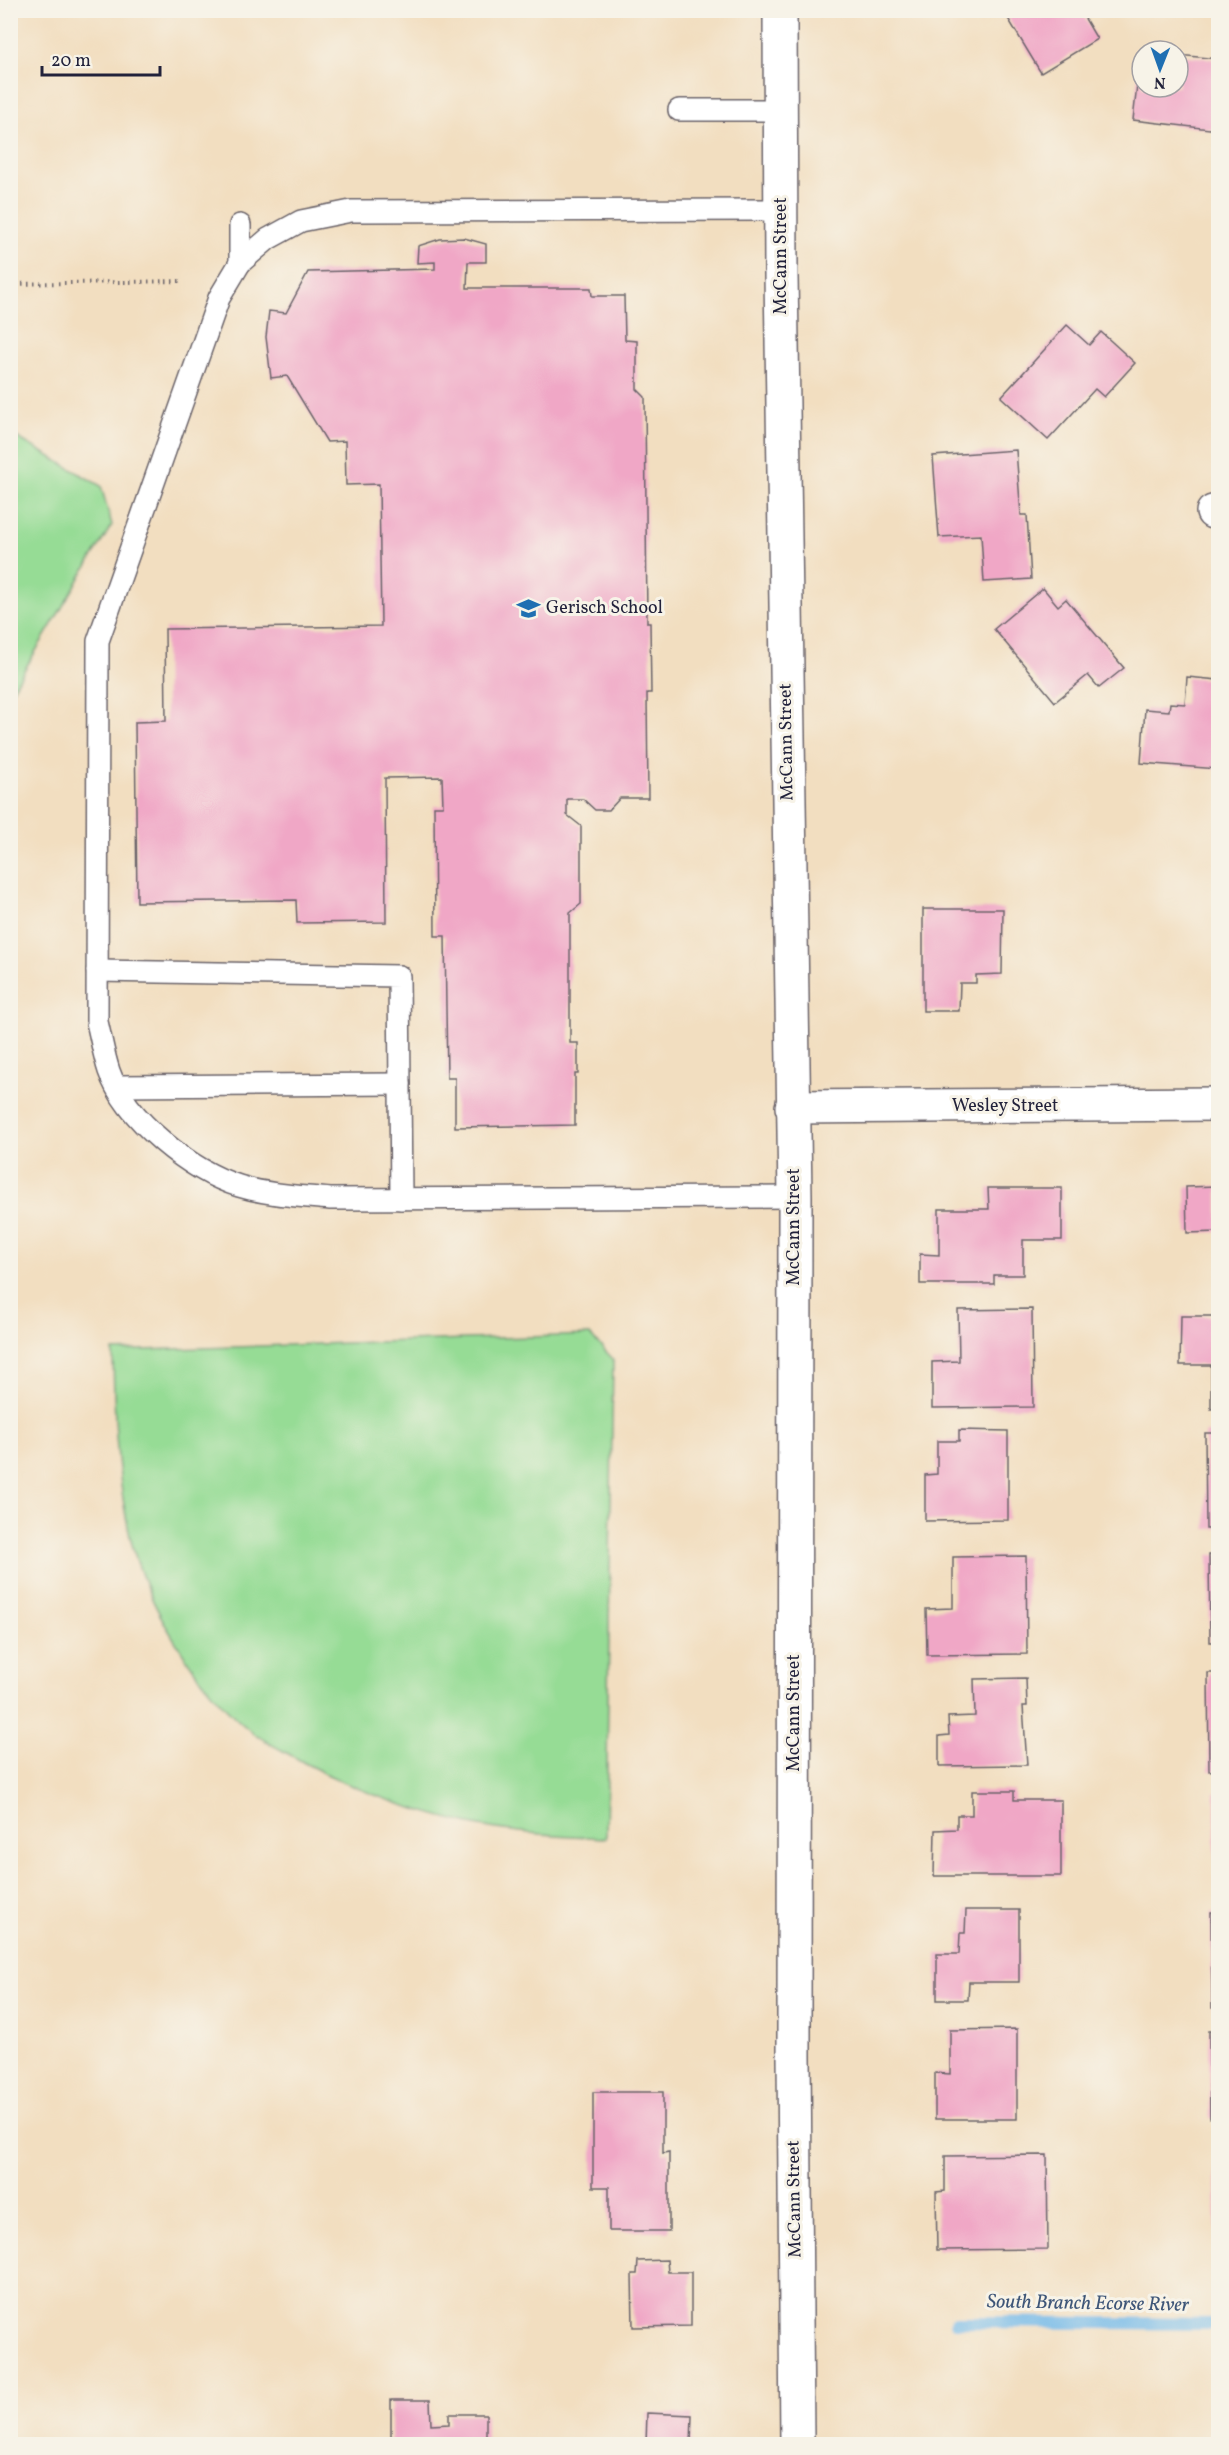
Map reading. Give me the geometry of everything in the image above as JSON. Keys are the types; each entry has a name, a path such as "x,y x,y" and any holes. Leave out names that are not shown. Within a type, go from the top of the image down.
{"street":[{"name":"McCann Street","path":"780,10 780,210 795,1197 794,2054 797,2445"},
{"name":"Wesley Street","path":"792,1107 1218,1104"}],"lane":[{"path":"680,110 780,110"},
{"path":"780,210 351,212 302,221 268,239 240,263 219,298 98,641 97,1022 109,1072 123,1099 140,1119 198,1167 239,1186 267,1192 330,1199 795,1197"},
{"path":"240,225 240,263"},
{"path":"97,971 399,976 401,1199"},
{"path":"116,1086 400,1084"}],"path":[{"path":"10,284 181,281"}],"green space":[{"path":"11,434 101,486 112,525 11,692"},
{"path":"590,1335 613,1359 606,1838 503,1830 422,1811 374,1795 329,1775 253,1733 213,1694 194,1670 161,1617 137,1562 125,1513 119,1467 113,1351"}],"building":[{"path":"1003,10 1080,10 1097,39 1041,73"},
{"path":"1190,56 1218,59 1218,130 1133,120 1135,99 1190,99"},
{"path":"464,238 486,244 486,262 468,262 467,288 591,288 592,296 624,296 625,340 637,341 637,389 645,397 647,623 650,623 651,693 647,693 648,798 620,798 609,810 595,810 583,799 567,799 567,815 581,826 581,904 570,913 570,1043 578,1043 578,1074 575,1074 575,1125 455,1127 455,1078 447,1078 445,936 435,936 434,806 443,806 442,777 385,778 386,922 297,923 296,900 137,902 135,722 166,721 165,629 381,626 379,484 346,485 345,441 327,442 287,376 271,378 266,337 269,311 286,313 308,272 435,269 435,262 417,263 418,246 440,239"},
{"path":"1067,325 1089,345 1101,332 1135,363 1104,397 1095,389 1048,440 1001,397"},
{"path":"1016,450 1021,515 1027,515 1031,579 984,582 981,535 939,537 933,456"},
{"path":"1043,588 1058,606 1066,599 1124,668 1099,688 1088,675 1055,702 994,629"},
{"path":"1187,677 1218,680 1218,769 1141,763 1145,709 1169,711 1170,703 1185,704"},
{"path":"923,909 1003,909 1002,974 976,975 976,983 960,983 959,1011 923,1011"},
{"path":"1218,1186 1218,1232 1187,1233 1186,1187"},
{"path":"988,1188 1062,1188 1062,1240 1023,1240 1023,1275 994,1275 994,1284 920,1284 920,1254 939,1255 939,1209 989,1209"},
{"path":"1032,1309 1033,1407 932,1408 932,1362 959,1361 958,1310"},
{"path":"1181,1316 1218,1316 1218,1409 1211,1409 1211,1365 1180,1365"},
{"path":"959,1430 1008,1431 1008,1520 925,1521 925,1475 937,1474 937,1441 959,1441"},
{"path":"1205,1433 1218,1433 1218,1529 1206,1529"},
{"path":"1209,1555 1218,1555 1218,1642 1210,1642"},
{"path":"1026,1556 1027,1654 927,1655 926,1609 953,1608 953,1557"},
{"path":"1208,1673 1218,1673 1218,1770 1209,1771"},
{"path":"1026,1678 1027,1706 1023,1706 1027,1765 939,1766 939,1736 949,1735 948,1717 975,1716 974,1679"},
{"path":"972,1791 1014,1791 1014,1800 1061,1800 1061,1876 934,1876 935,1830 957,1829 957,1815 972,1815"},
{"path":"1215,1793 1218,1793 1218,1889 1215,1889"},
{"path":"966,1910 1019,1910 1019,1982 969,1982 968,2000 937,2000 937,1954 959,1954 960,1933 965,1933"},
{"path":"1211,1912 1218,1912 1218,2008 1212,2008"},
{"path":"1017,2029 1017,2119 935,2119 935,2073 950,2074 950,2030"},
{"path":"1209,2031 1218,2031 1218,2118 1210,2118"},
{"path":"593,2092 663,2092 663,2153 669,2152 669,2231 609,2231 609,2187 593,2187"},
{"path":"1215,2152 1218,2152 1218,2238 1216,2239"},
{"path":"1047,2155 1048,2249 937,2250 936,2192 945,2191 945,2156"},
{"path":"667,2260 668,2272 691,2272 691,2326 633,2327 632,2274 637,2274 638,2261"},
{"path":"391,2400 430,2400 431,2425 449,2424 449,2414 486,2414 486,2444 391,2444"},
{"path":"647,2413 692,2415 691,2444 646,2444"}],"waterway":[{"name":"South Branch Ecorse River","path":"956,2322 1218,2324"}],"place":[{"name":"Gerisch School","path":"528,608"}]}
